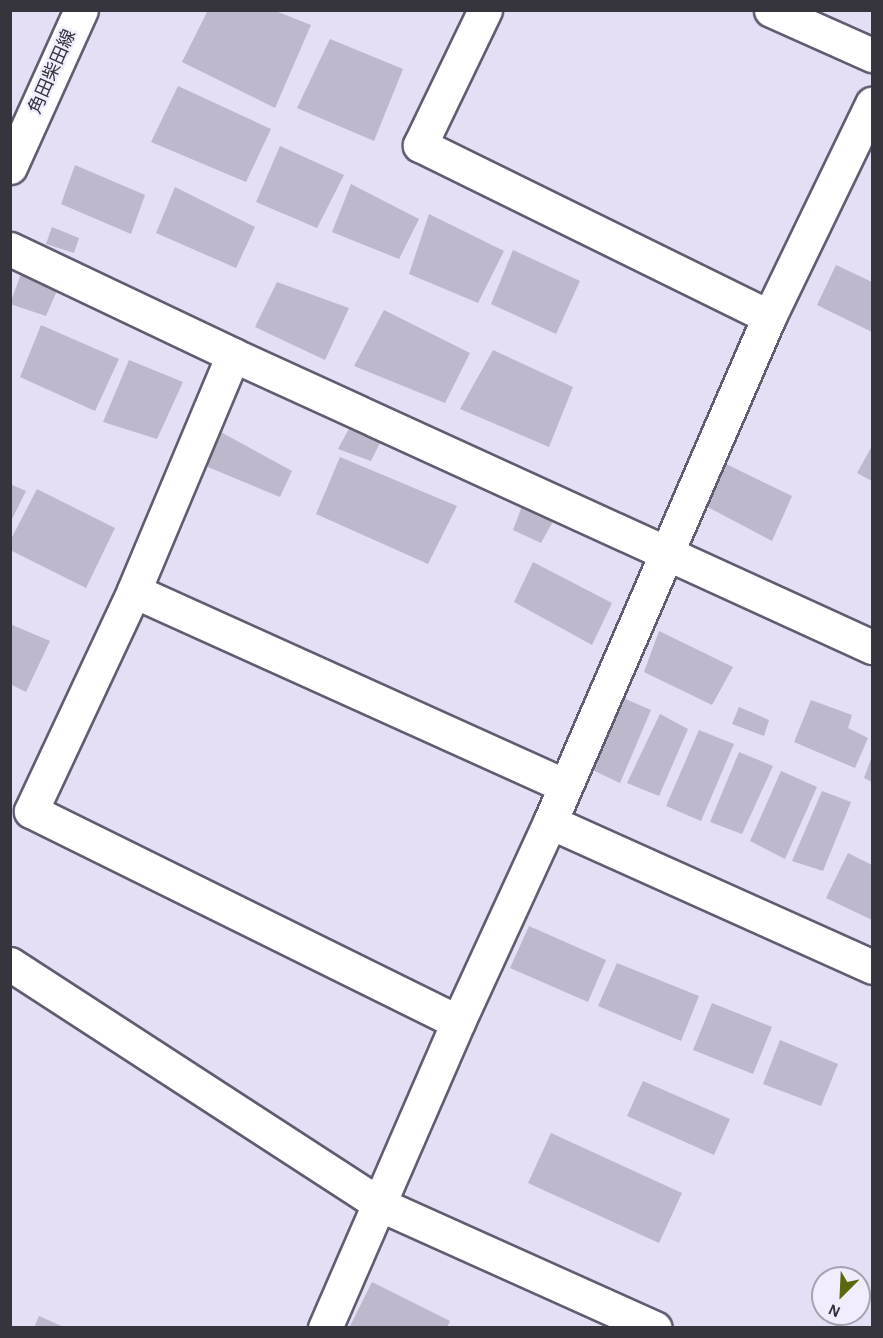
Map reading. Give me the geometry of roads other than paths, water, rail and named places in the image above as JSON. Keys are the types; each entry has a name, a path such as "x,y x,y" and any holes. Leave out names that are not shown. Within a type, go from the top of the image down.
{"street":[{"name":"角田柴田線","path":"10,167 81,10"},
{"path":"485,10 420,145 768,317"},
{"path":"771,10 873,56"},
{"path":"325,1328 381,1205 458,1022 550,822 768,317 873,104"},
{"path":"10,249 232,355 873,647"},
{"path":"232,355 134,591 31,811 458,1022"},
{"path":"134,591 565,786"},
{"path":"550,822 873,967"},
{"path":"10,964 381,1205 655,1328"}]}
